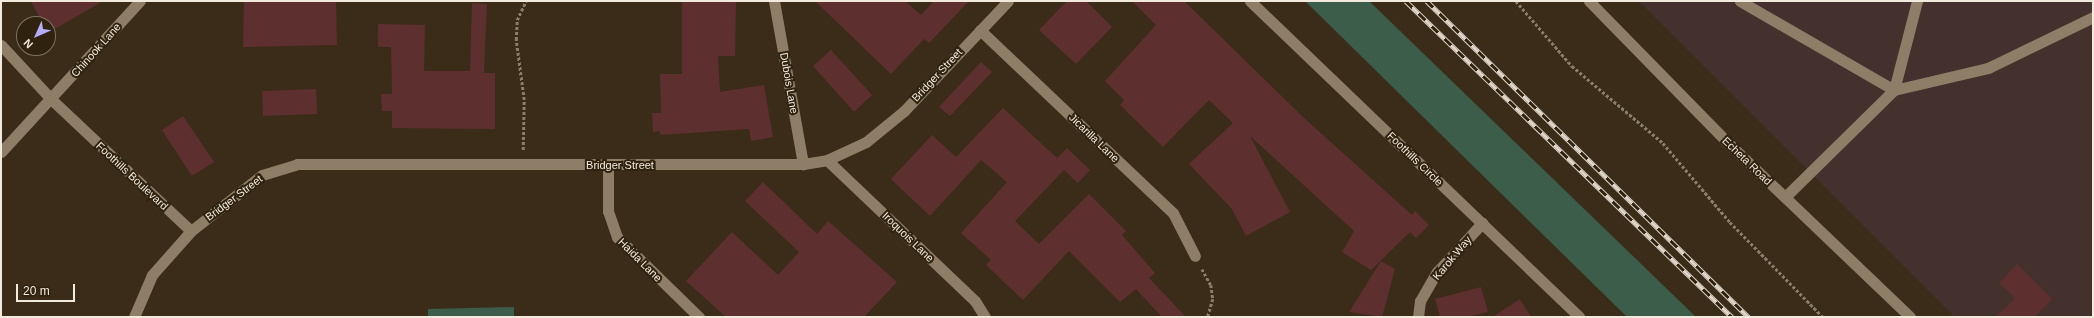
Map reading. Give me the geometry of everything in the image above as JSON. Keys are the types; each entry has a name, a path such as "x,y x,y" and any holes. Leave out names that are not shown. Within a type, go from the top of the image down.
{"street":[{"name":"Chinook Lane","path":"1,152 140,1"},
{"name":"Dubois Lane","path":"774,1 803,164"},
{"name":"Bridger Street","path":"191,231 262,175 298,164 803,164 827,160 866,142 904,111 1008,1"},
{"name":"Foothills Circle","path":"1250,1 1579,317"},
{"name":"Echeta Road","path":"1588,1 1785,197 1910,317"},
{"path":"1740,1 1894,90"},
{"path":"1894,90 1916,1"},
{"path":"1785,197 1894,90 1988,68 2093,17"},
{"name":"Jicarilla Lane","path":"980,30 1173,213 1195,256"},
{"name":"Foothills Boulevard","path":"1,45 51,99 191,231"},
{"name":"Iroquois Lane","path":"827,160 975,301 985,317"},
{"name":"Haida Lane","path":"608,165 608,211 617,237 699,317"},
{"name":"Karok Way","path":"1418,317 1420,302 1437,272 1482,223"},
{"path":"134,317 152,275 191,231"}],"path":[{"path":"522,164 524,100 516,40 517,20 526,1"},
{"path":"1516,1 1572,66 1663,143 1730,222 1823,317"},
{"path":"1195,256 1212,285 1213,299 1208,317"}],"shaded area":[{"path":"1639,1 2093,1 2093,317 1955,317"}],"green space":[{"path":"1305,1 1369,1 1696,317 1627,317"},
{"path":"514,307 514,317 428,317 428,309"}],"building":[{"path":"31,1 103,1 56,28 56,16 39,16"},
{"path":"244,1 336,1 337,45 243,47"},
{"path":"682,1 736,1 735,56 718,56 720,92 764,85 773,137 751,141 749,129 660,135 660,131 653,132 652,113 661,113 660,74 682,74"},
{"path":"815,1 905,1 921,15 934,1 969,1 929,43 924,39 891,74"},
{"path":"1067,1 1086,1 1112,27 1076,64 1039,30"},
{"path":"1132,1 1184,1 1304,118 1412,215 1415,211 1429,225 1416,238 1410,232 1371,270 1342,252 1354,231 1250,136 1290,212 1246,236 1232,209 1189,164 1233,123 1209,100 1163,147 1120,105 1124,100 1105,81 1156,25"},
{"path":"472,3 487,4 484,73 495,73 495,129 392,128 392,111 382,111 381,94 392,94 391,47 378,47 378,24 425,25 424,71 470,71"},
{"path":"831,50 872,95 854,112 813,66"},
{"path":"981,62 992,72 950,116 939,107"},
{"path":"316,89 317,114 263,116 262,91"},
{"path":"1003,108 1057,158 1067,148 1090,170 1078,183 1064,170 1015,221 1039,244 1089,194 1126,231 1122,235 1155,273 1149,278 1186,317 1162,317 1136,289 1120,302 1069,251 1023,300 986,265 991,260 961,233 1007,182 981,160 930,216 891,179 932,135 956,157"},
{"path":"183,116 214,162 192,176 162,130"},
{"path":"763,182 817,234 828,221 897,282 864,317 726,317 686,281 732,232 778,275 799,252 745,201"},
{"path":"1381,261 1395,269 1382,317 1349,312"},
{"path":"2017,264 2052,299 2035,317 1996,317 2015,298 1999,283"},
{"path":"1481,287 1488,312 1468,317 1440,317 1435,299"},
{"path":"1520,299 1531,317 1492,317"}],"railway":[{"path":"1406,1 1732,317"},
{"path":"1427,1 1749,317"}]}
